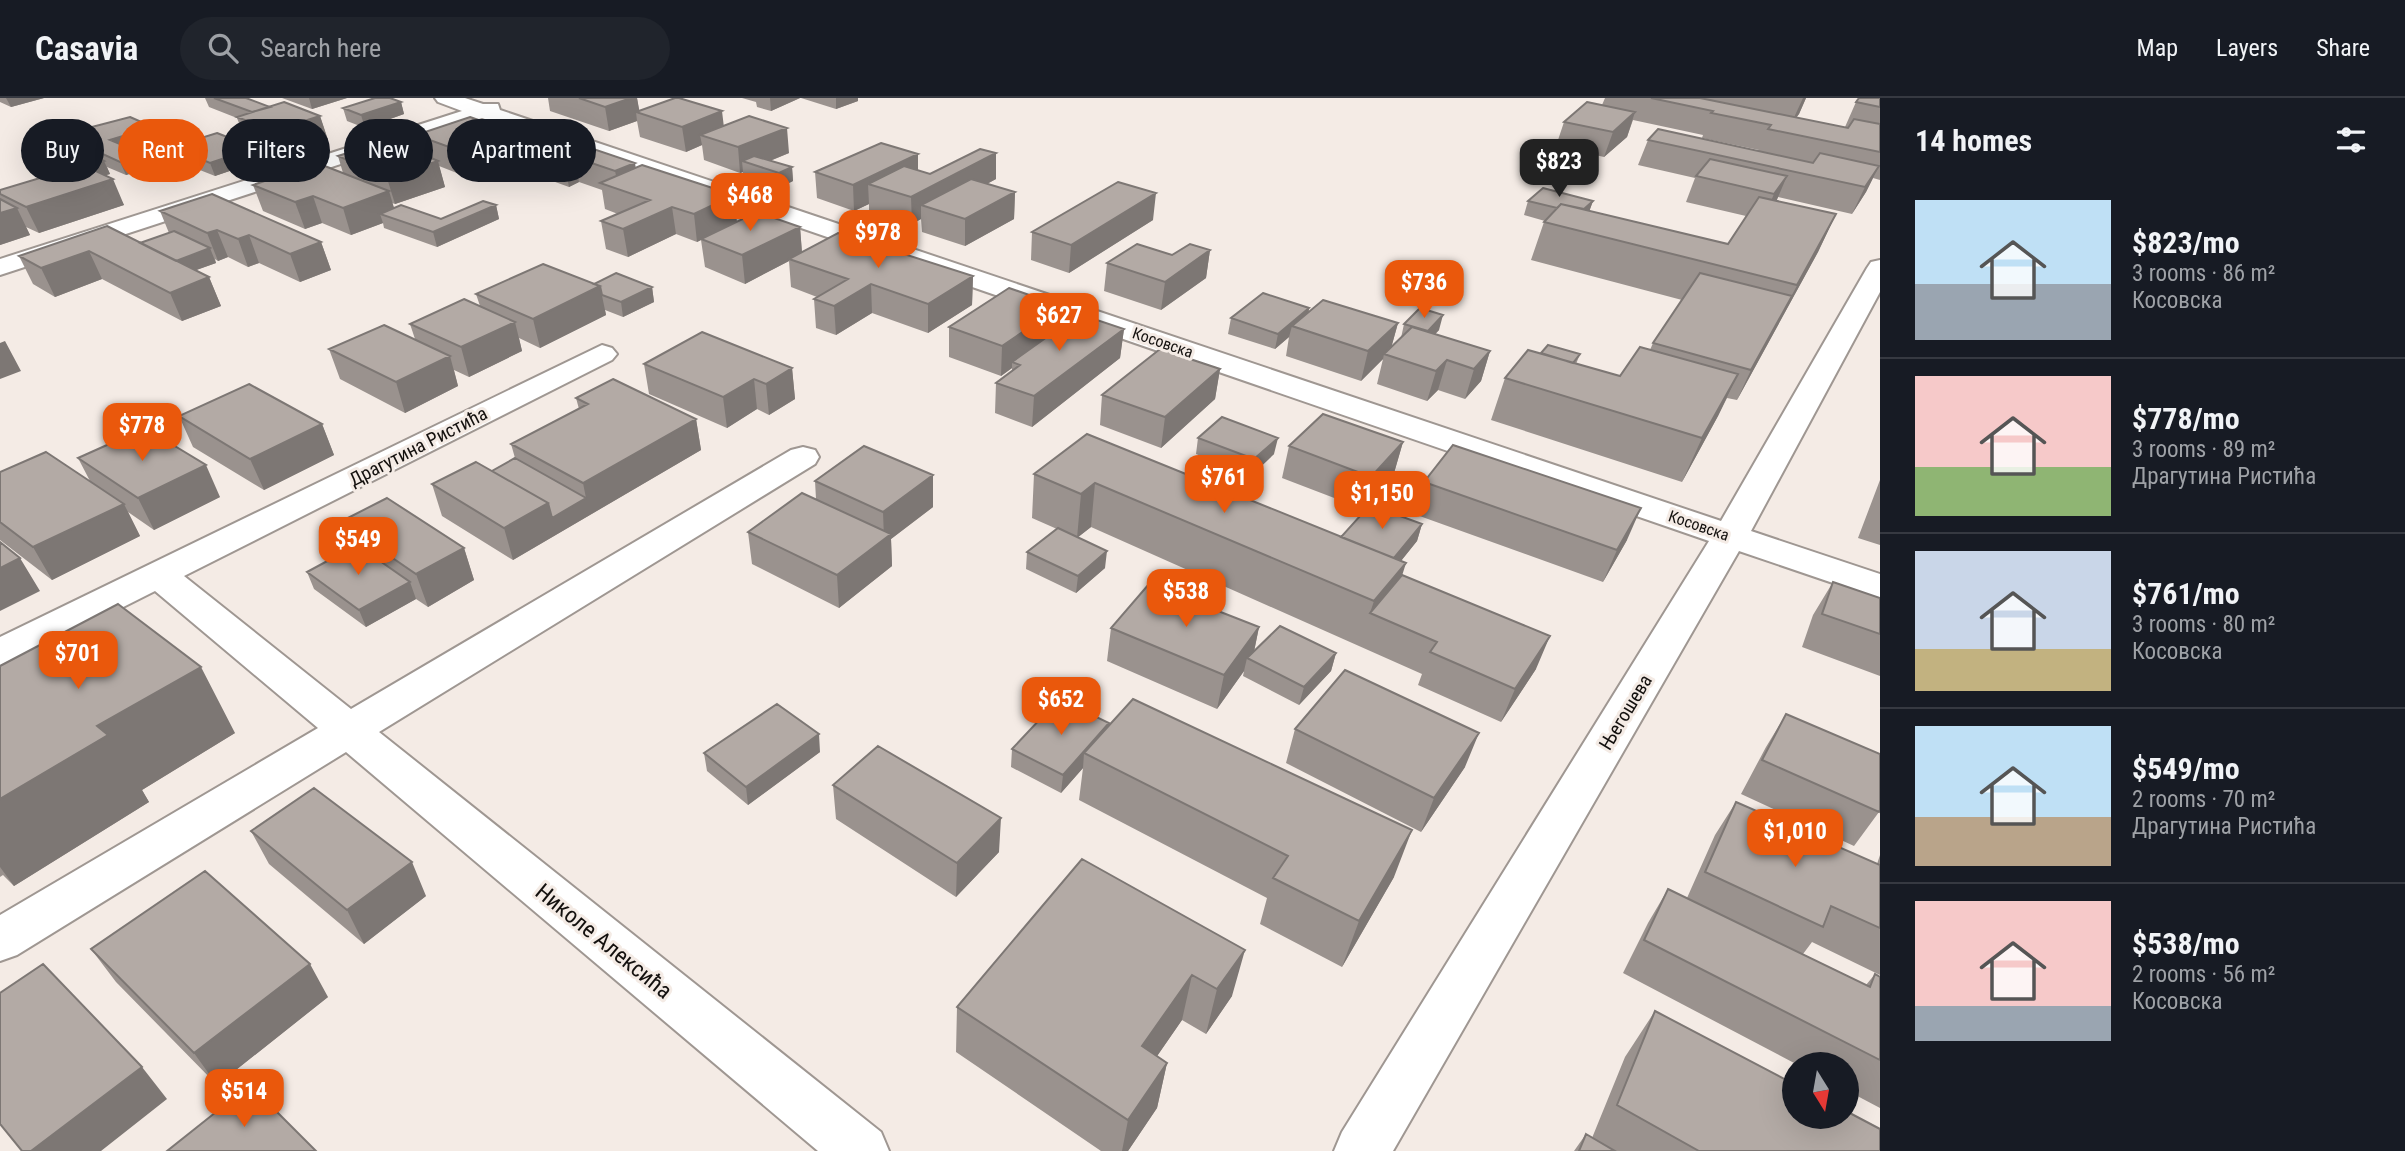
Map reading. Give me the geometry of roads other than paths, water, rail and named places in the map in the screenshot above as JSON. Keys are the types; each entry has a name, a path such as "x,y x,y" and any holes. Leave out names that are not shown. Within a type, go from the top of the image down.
{"street":[{"name":"Косовска","path":"445,98 1880,587"},
{"path":"0,267 521,98"},
{"name":"Његошева","path":"1362,1151 1730,536 1880,268"},
{"name":"Драгутина Ристића","path":"0,653 602,354"},
{"path":"0,940 803,457"},
{"path":"159,575 348,731"},
{"name":"Николе Алексића","path":"348,731 861,1151"}]}
